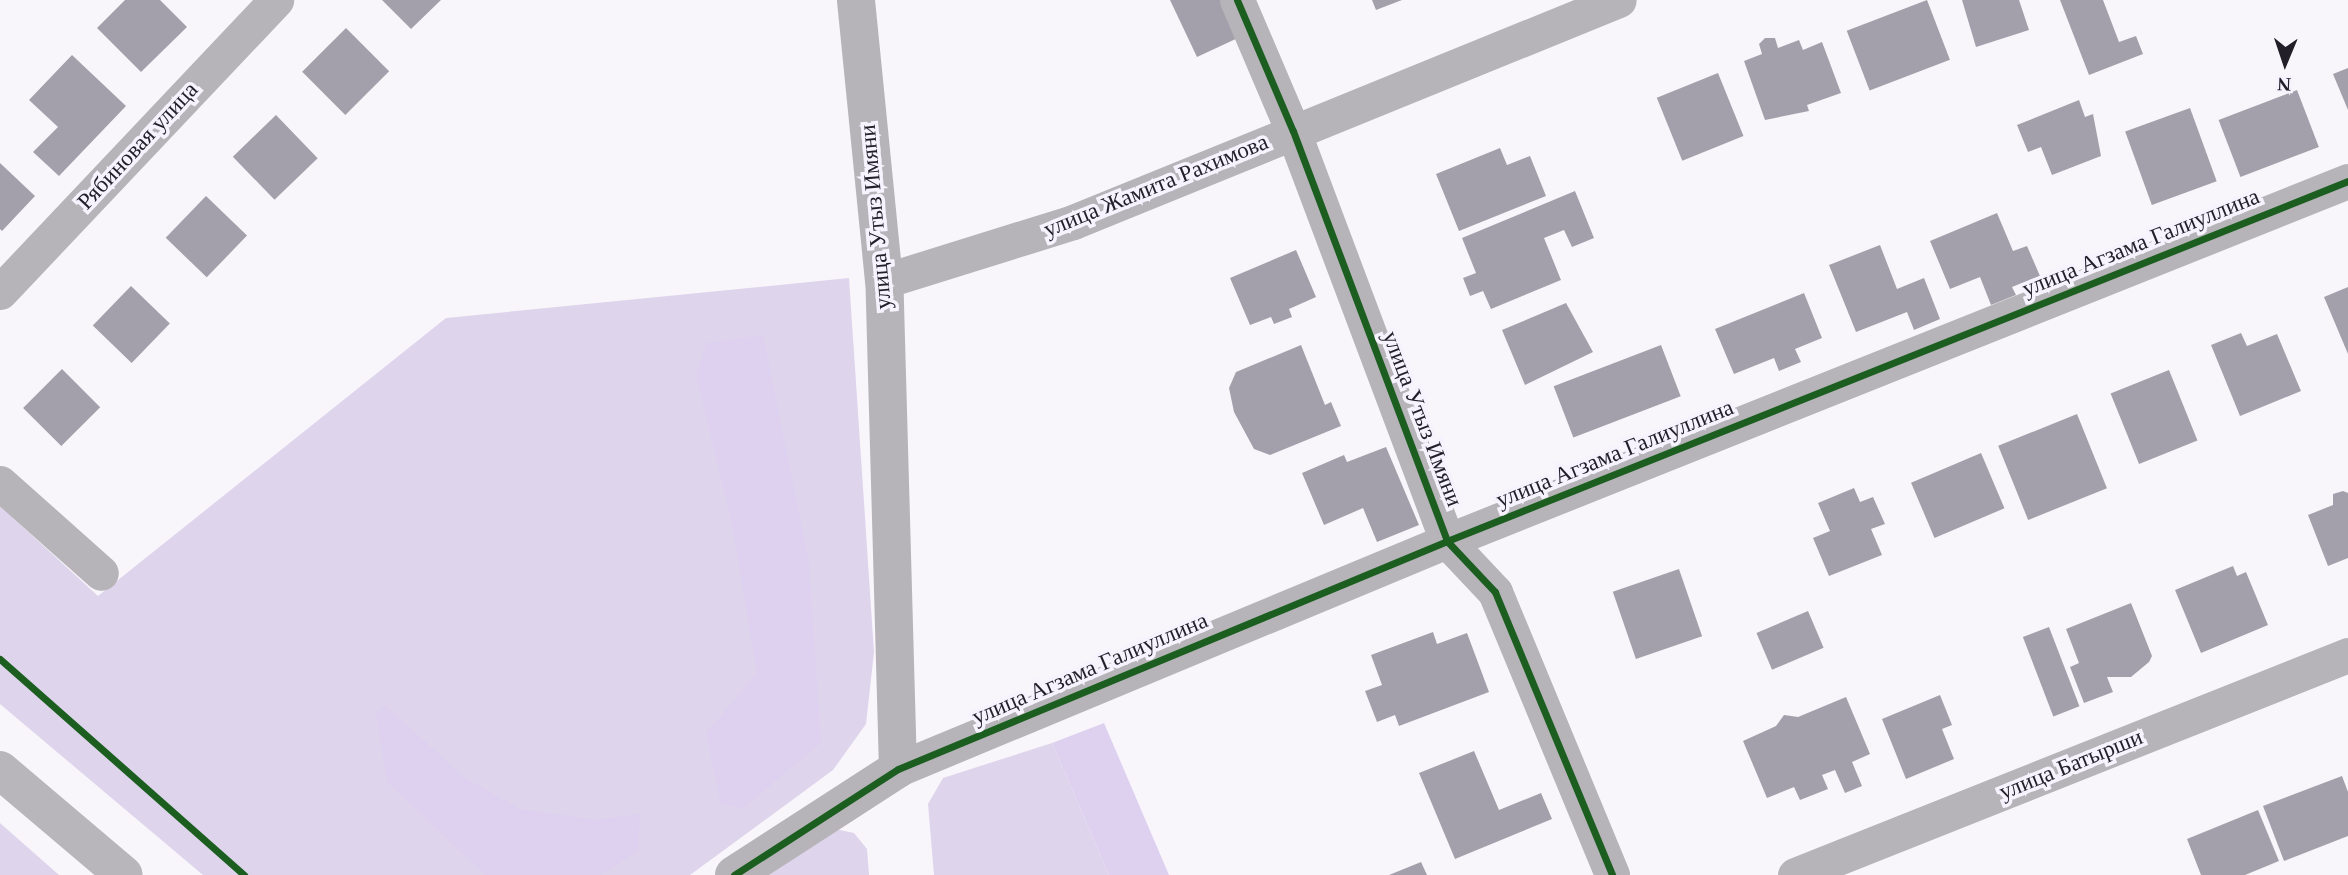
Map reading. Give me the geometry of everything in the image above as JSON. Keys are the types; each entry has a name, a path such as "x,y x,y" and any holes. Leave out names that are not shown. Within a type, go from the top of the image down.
{"main road":[{"path":"0,770 124,875"}],"street":[{"name":"Рябиновая улица","path":"0,292 276,0"},
{"name":"улица Утыз Имяни","path":"856,0 884,281 898,769"},
{"name":"улица Утыз Имяни","path":"1237,0 1293,131 1447,541 1495,592 1612,875"},
{"name":"улица Жамита Рахимова","path":"884,281 1073,222 1619,0"},
{"name":"улица Агзама Галиуллина","path":"898,769 1447,541 2348,181"},
{"path":"0,483 101,573"},
{"name":"улица Батырши","path":"1795,875 2348,655"},
{"path":"734,875 898,769"}],"shaded area":[{"path":"849,278 874,652 866,724 833,770 690,875 203,875 0,704 0,506 98,596 446,318"},
{"path":"763,335 809,563 821,743 743,808 721,804 706,733 757,673 731,519 696,375 707,343"},
{"path":"385,705 465,778 521,809 595,820 640,814 638,851 601,875 485,875 387,782 376,712"},
{"path":"1104,723 1169,875 1109,875 1052,743"},
{"path":"1052,743 1109,875 934,875 928,804 943,778"},
{"path":"0,823 59,875 0,875"},
{"path":"835,829 854,833 867,849 869,875 769,875"}],"building":[{"path":"125,0 160,0 187,27 141,72 97,28"},
{"path":"382,0 441,0 411,29"},
{"path":"1170,0 1222,0 1240,37 1197,57"},
{"path":"1372,0 1402,0 1376,10"},
{"path":"1927,0 1950,60 1870,91 1847,31"},
{"path":"1962,0 2019,0 2029,30 1976,47"},
{"path":"2060,0 2103,0 2119,42 2136,36 2143,54 2089,75"},
{"path":"346,28 389,71 345,115 302,72"},
{"path":"1765,38 1775,38 1778,48 1799,40 1803,50 1822,42 1841,93 1807,105 1809,111 1765,120 1744,61 1762,54 1759,44"},
{"path":"72,55 126,106 59,176 33,152 58,127 29,100"},
{"path":"2348,68 2348,110 2333,74"},
{"path":"1718,73 1743,136 1682,161 1657,98"},
{"path":"2297,90 2319,147 2240,177 2219,120"},
{"path":"2079,100 2085,117 2093,114 2101,156 2052,175 2041,147 2028,152 2017,125"},
{"path":"2190,108 2217,181 2152,205 2125,132"},
{"path":"276,115 318,158 275,200 233,157"},
{"path":"1500,148 1507,165 1530,156 1546,196 1459,231 1436,174"},
{"path":"0,163 35,196 2,231 0,229"},
{"path":"1575,191 1594,238 1572,247 1564,230 1544,238 1561,280 1491,309 1483,291 1470,296 1463,278 1476,273 1462,238"},
{"path":"206,196 247,236 207,277 166,238"},
{"path":"1997,213 2013,251 2027,246 2040,276 2012,287 2016,295 1991,305 1980,277 1950,289 1930,241"},
{"path":"1880,245 1897,289 1924,278 1940,319 1914,330 1907,312 1856,332 1829,265"},
{"path":"1296,250 1316,297 1289,309 1292,317 1274,324 1271,317 1250,325 1230,278"},
{"path":"131,286 170,324 132,363 93,326"},
{"path":"2348,287 2348,354 2324,297"},
{"path":"1804,293 1822,338 1795,349 1801,362 1779,371 1774,358 1734,374 1715,329"},
{"path":"1566,303 1593,352 1525,385 1502,330"},
{"path":"2241,333 2247,346 2277,334 2301,391 2240,416 2211,345"},
{"path":"1301,345 1325,405 1331,402 1341,426 1270,455 1254,449 1234,412 1229,388 1236,372"},
{"path":"1661,345 1681,396 1573,438 1554,386"},
{"path":"62,369 100,407 61,446 23,408"},
{"path":"2169,370 2197,440 2139,464 2111,394"},
{"path":"2077,414 2107,488 2028,520 1998,446"},
{"path":"1386,447 1419,525 1377,542 1363,508 1324,525 1302,473 1344,455 1347,462"},
{"path":"1981,453 2004,508 1934,538 1911,483"},
{"path":"1854,488 1860,502 1873,497 1885,524 1871,529 1882,555 1829,576 1813,538 1830,531 1818,503"},
{"path":"2343,491 2348,493 2348,558 2328,566 2308,515 2333,505 2333,494"},
{"path":"2233,566 2237,576 2246,572 2268,625 2201,653 2175,590"},
{"path":"1679,569 1702,636 1636,659 1613,592"},
{"path":"2131,603 2152,656 2149,662 2131,677 2107,677 2113,692 2084,703 2070,667 2079,663 2066,629"},
{"path":"1808,611 1824,648 1772,670 1756,633"},
{"path":"2049,627 2079,706 2053,716 2023,637"},
{"path":"1433,632 1437,644 1467,633 1489,692 1399,726 1395,715 1377,722 1365,691 1382,685 1371,655"},
{"path":"1940,695 1952,725 1942,729 1954,759 1906,779 1882,719"},
{"path":"1846,697 1870,754 1852,762 1862,786 1845,793 1835,770 1822,775 1828,789 1800,800 1794,787 1767,798 1743,741 1776,726 1784,715 1798,717"},
{"path":"1474,751 1499,810 1541,793 1552,819 1455,859 1419,773"},
{"path":"2342,776 2348,792 2348,836 2284,861 2263,806"},
{"path":"2258,810 2279,861 2245,875 2201,875 2187,839"},
{"path":"1421,862 1427,875 1389,875"}],"cycle path":[{"path":"1237,0 1293,131 1447,541 1495,592 1612,875"},
{"path":"734,875 898,769 1447,541 2348,181"},
{"path":"0,659 244,875"}]}
